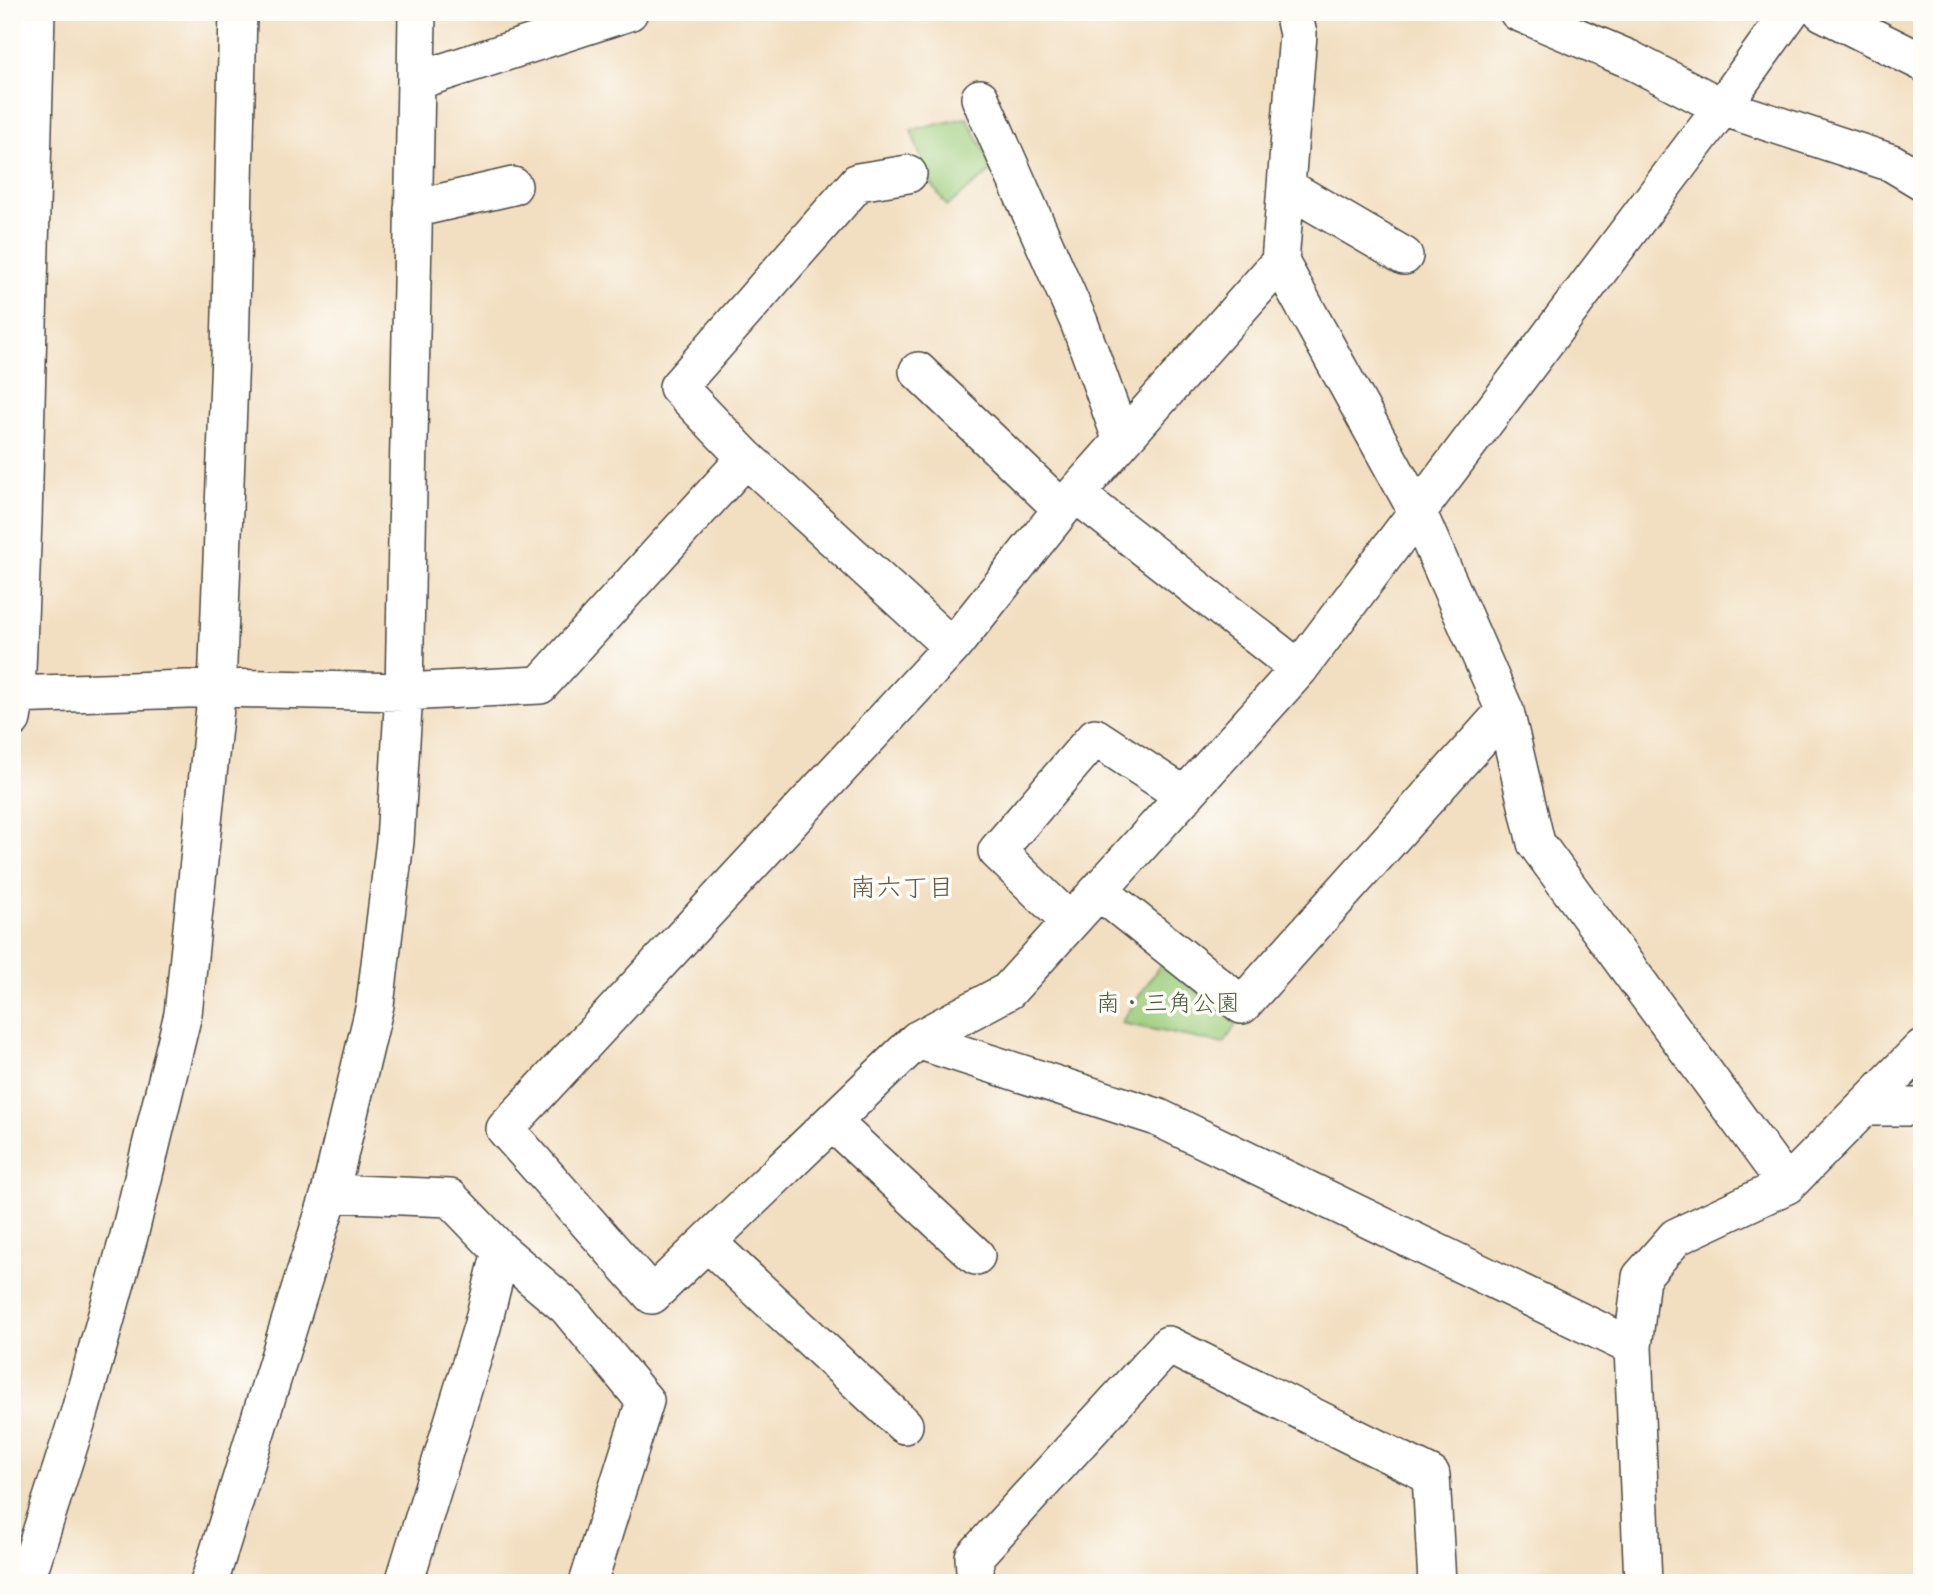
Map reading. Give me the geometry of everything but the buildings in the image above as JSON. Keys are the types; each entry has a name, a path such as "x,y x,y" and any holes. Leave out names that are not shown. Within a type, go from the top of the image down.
{"street":[{"path":"36,12 23,520 13,704 217,688 404,692 540,685 746,458"},
{"path":"25,1583 80,1411 129,1236 183,1014 217,688 230,354 238,12"},
{"path":"209,1583 330,1193 375,1005 395,841 404,692 417,12"},
{"path":"415,81 629,12"},
{"path":"1293,12 1298,34 1280,262 1418,513 1505,711 1536,843 1787,1185"},
{"path":"1518,12 1629,59 1722,107 1892,163 1922,181"},
{"path":"1280,262 1069,501 952,647 505,1129 652,1295 917,1040 1008,990 1300,669 1722,107 1790,12"},
{"path":"1822,12 1922,62"},
{"path":"980,99 1079,322 1122,442"},
{"path":"908,174 858,182 678,387 746,458 952,647"},
{"path":"413,209 513,186"},
{"path":"1286,187 1404,256"},
{"path":"918,370 1069,501 1300,669"},
{"path":"1099,891 1242,1005 1505,711"},
{"path":"1070,922 997,851 1095,737 1185,796"},
{"path":"917,1040 1157,1117 1633,1347"},
{"path":"1643,1583 1633,1347 1641,1277 1676,1237 1787,1185 1922,1048"},
{"path":"1865,1107 1922,1107"},
{"path":"832,1122 976,1256"},
{"path":"330,1193 450,1198 501,1251 567,1307 645,1401 588,1583"},
{"path":"707,1242 904,1425"},
{"path":"404,1583 482,1327 501,1251"},
{"path":"976,1583 974,1557 1168,1345 1431,1475 1437,1583"}],"green space":[{"path":"967,118 994,169 947,206 929,180 911,130"},
{"name":"南・三角公園","path":"1162,962 1236,1024 1224,1044 1121,1023"}],"district":[{"name":"南六丁目","path":"902,888"}]}
